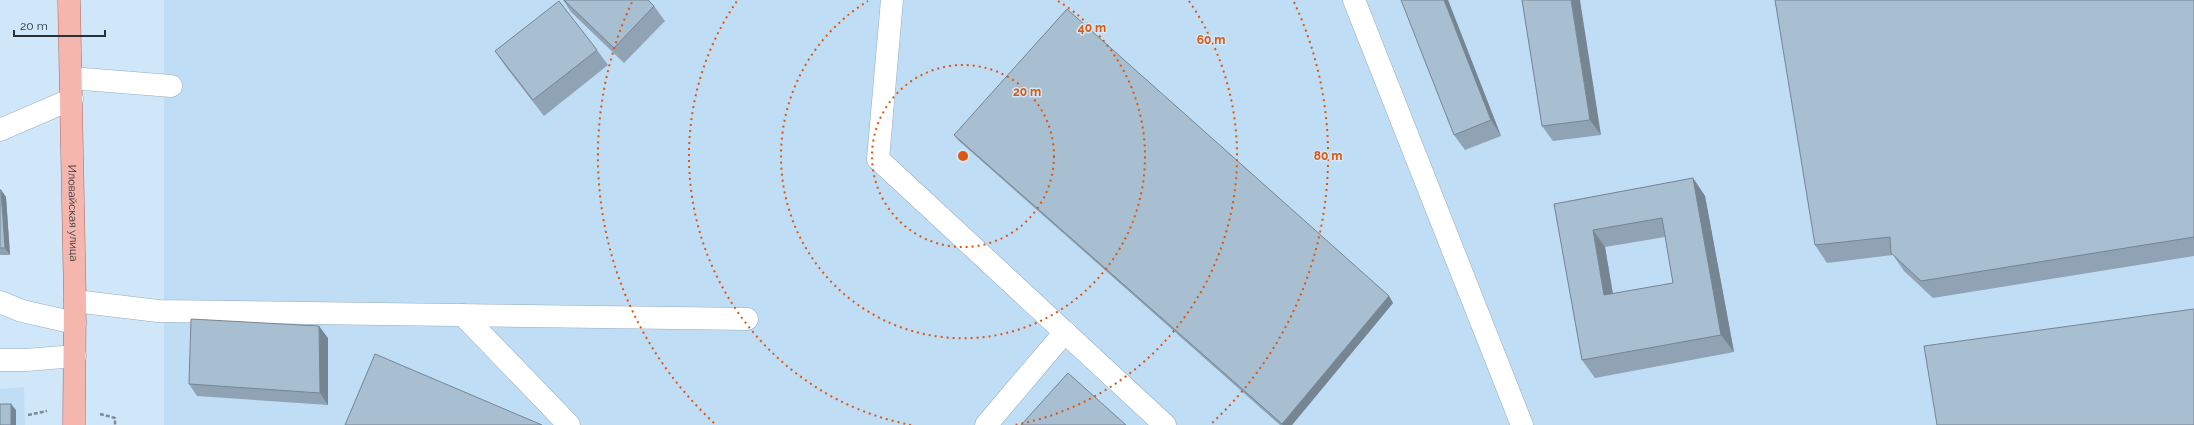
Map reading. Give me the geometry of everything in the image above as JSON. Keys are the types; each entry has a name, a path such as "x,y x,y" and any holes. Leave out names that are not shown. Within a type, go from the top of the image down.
{"main road":[{"name":"Иловайская улица","path":"69,0 75,301 74,425"}],"street":[{"path":"892,0 878,160 1165,425"},
{"path":"1354,0 1522,425"},
{"path":"0,130 71,88 171,86"},
{"path":"75,301 158,311 747,319"},
{"path":"0,302 22,311 75,323"},
{"path":"463,315 568,425"},
{"path":"986,425 1065,332"},
{"path":"0,360 26,360 75,356"}],"path":[{"path":"115,418 115,425"}],"shaded area":[{"path":"164,0 2194,0 2194,425 164,425"},
{"path":"24,387 25,425 0,425 0,389"}],"building":[{"path":"564,0 648,0 654,6 614,48"},
{"path":"1401,0 1444,0 1491,120 1454,135"},
{"path":"1522,0 1571,0 1590,120 1542,126"},
{"path":"1775,0 2194,0 2194,237 1921,281 1891,253 1890,237 1815,245"},
{"path":"559,1 597,50 533,100 495,51"},
{"path":"1067,9 1389,296 1282,424 954,135"},
{"path":"1693,178 1721,335 1582,360 1554,204","holes":["1662,218 1673,283 1604,295 1593,230"]},
{"path":"1,190 5,248 0,248"},
{"path":"2194,309 2194,425 1937,425 1924,346"},
{"path":"191,319 319,326 320,393 189,384"},
{"path":"375,354 542,425 345,425"},
{"path":"1068,373 1126,425 1021,425"},
{"path":"0,404 11,404 11,425 0,425"}]}
